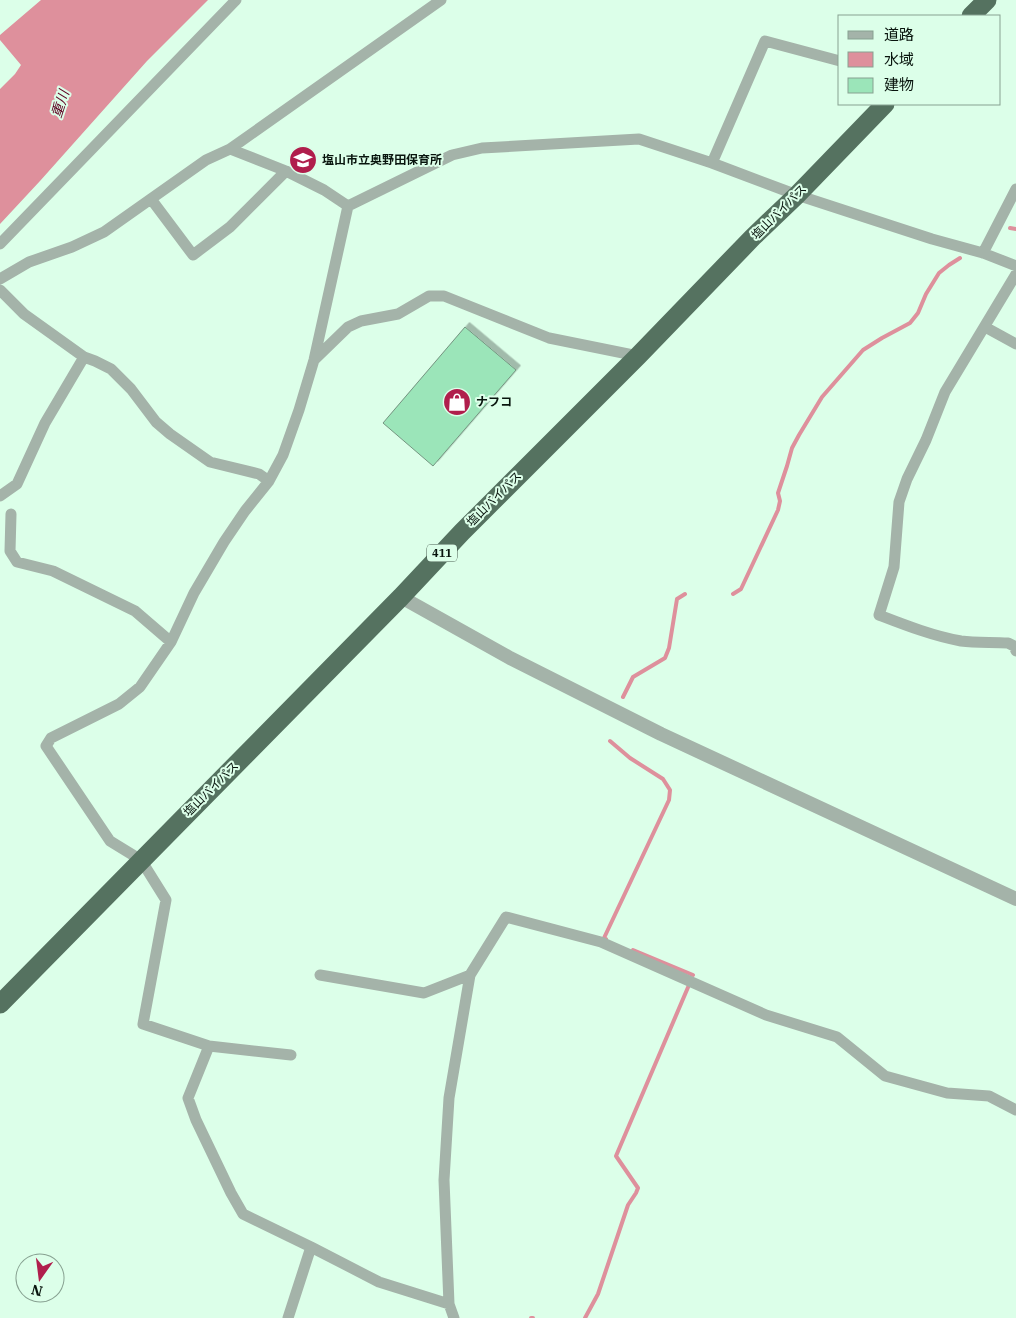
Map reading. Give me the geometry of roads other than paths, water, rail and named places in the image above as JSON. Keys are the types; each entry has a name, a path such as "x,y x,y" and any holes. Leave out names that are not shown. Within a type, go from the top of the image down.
{"highway":[{"path":"972,15 987,0"},
{"name":"塩山バイパス","path":"0,1004 401,597 468,525 638,356 884,105"}],"street":[{"path":"0,244 236,0"},
{"path":"0,279 29,262 72,247 104,232 206,160 230,149 441,0"},
{"path":"712,163 765,41 838,60"},
{"path":"348,206 452,155 482,148 638,139 712,163 797,195 932,239 983,253 1016,266"},
{"path":"230,149 286,171 324,190 348,206"},
{"path":"151,199 193,255 230,227 286,171"},
{"path":"983,253 1016,189"},
{"path":"291,1055 209,1046 143,1024 166,900 141,860 110,841 46,746 51,738 119,704 140,687 171,642 199,584 245,511 268,481 283,455 314,360 348,206"},
{"path":"1016,274 945,392 926,440 907,479 899,502 894,567 879,615 950,639 1008,643 1014,646 1016,651"},
{"path":"0,290 24,314 84,357 95,360 111,369 131,390 156,422 170,434 210,462 259,474 268,481"},
{"path":"314,360 348,327 361,321 398,314 429,296 444,296 549,338 638,356"},
{"path":"985,327 1016,344"},
{"path":"0,496 16,484 46,423 84,357"},
{"path":"11,514 10,550 17,562 53,571 135,611 171,642"},
{"path":"401,597 510,658 661,734 1016,899"},
{"path":"454,1318 449,1304 444,1180 449,1098 470,975 506,917 602,942 766,1015 837,1037 885,1076 947,1093 989,1096 1016,1110"},
{"path":"320,975 424,993 470,975"},
{"path":"209,1046 188,1098 196,1120 243,1214 312,1246 379,1282 449,1304"},
{"path":"288,1318 312,1246"}],"water":[{"name":"重川","path":"41,0 208,0 147,61 0,224 0,89 21,65 0,40 0,35"}],"waterway":[{"path":"1010,228 1016,229"},
{"path":"733,594 741,589 778,510 780,501 778,493 792,448 822,397 863,350 910,323 918,313 926,294 939,273 960,258"},
{"path":"623,697 633,677 665,658 669,648 677,599 685,594"},
{"path":"606,939 604,938 669,800 670,790 663,779 630,758 610,741"},
{"path":"633,950 693,975"},
{"path":"585,1318 598,1294 628,1205 638,1188 616,1156 689,985"}],"place":[{"name":"塩山市立奥野田保育所","path":"303,160"},
{"name":"ナフコ","path":"457,402"}]}
